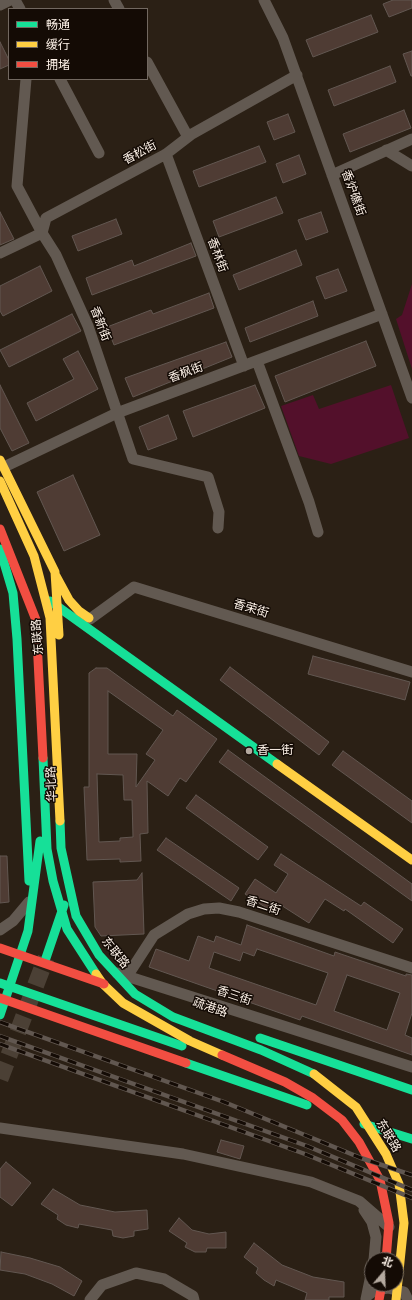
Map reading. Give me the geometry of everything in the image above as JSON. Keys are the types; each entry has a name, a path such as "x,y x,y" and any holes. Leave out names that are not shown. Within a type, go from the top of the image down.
{"main road":[{"path":"2,464 54,572 69,600 79,610 412,849"},
{"name":"东联路","path":"0,481 34,556 50,618 61,848 76,916 99,955 135,994 173,1017 261,1050 316,1074 356,1107 386,1154 399,1184 404,1223 396,1300"},
{"name":"东联路","path":"0,529 36,620 47,850 53,880 67,929 103,984 123,1003 190,1041 285,1082 313,1098 342,1120 359,1142 380,1180 386,1203 388,1223 386,1252"},
{"path":"0,549 13,594 17,639 30,882 29,902 17,944"},
{"path":"5,562 15,576 412,860"},
{"name":"华北路","path":"46,958 64,905 68,867 58,606 54,572"},
{"path":"0,1015 28,931 44,803"},
{"name":"疏港路","path":"0,948 204,1018"},
{"path":"0,983 285,1082"},
{"path":"0,998 320,1109 412,1139"},
{"path":"249,1034 412,1090"},
{"path":"320,1109 412,1130"}],"street":[{"path":"0,5 10,0"},
{"name":"香炉礁街","path":"264,0 283,38 412,398"},
{"path":"148,64 188,137"},
{"name":"香松街","path":"42,233 46,218 166,154 188,137 297,76"},
{"name":"香新街","path":"26,80 18,186 42,233 56,255 88,326 116,413 133,459 208,478 219,512 218,528"},
{"path":"61,80 99,153"},
{"path":"332,175 412,139"},
{"path":"386,150 412,166"},
{"name":"香林街","path":"166,154 244,366"},
{"path":"0,252 42,233"},
{"name":"香枫街","path":"2,464 116,413 382,314"},
{"path":"256,361 309,502 318,532"},
{"path":"0,497 15,491"},
{"name":"香荣街","path":"90,619 134,587 412,672"},
{"path":"0,930 13,921 29,902"},
{"name":"香二街","path":"128,975 154,934 188,914 204,908 219,908 239,912 412,968"},
{"name":"香三街","path":"46,958 128,975 412,1067"},
{"path":"0,1128 183,1154 258,1169 311,1182 359,1201 399,1236 412,1252"},
{"path":"359,1201 372,1222 376,1237 375,1252"},
{"path":"90,1300 102,1285 136,1273 164,1279 193,1296 194,1300"},
{"path":"367,1298 375,1290 388,1288 404,1292 410,1300"},
{"path":"410,1300 412,1295"}],"shaded area":[{"path":"412,284 412,369 396,319 402,315"},
{"path":"391,385 409,438 331,464 299,456 281,406 313,395 319,409"}],"building":[{"path":"393,0 412,0 412,8 389,17 383,4"},
{"path":"371,15 378,32 313,57 306,40"},
{"path":"0,42 8,58 8,65 0,69"},
{"path":"412,51 412,76 411,76 403,54"},
{"path":"390,66 396,82 334,106 328,90"},
{"path":"404,110 411,128 350,152 343,134"},
{"path":"288,114 295,132 274,140 267,122"},
{"path":"259,146 266,162 199,187 193,171"},
{"path":"299,155 306,174 283,183 276,164"},
{"path":"276,197 283,213 219,237 213,221"},
{"path":"0,212 14,239 0,245"},
{"path":"321,212 328,232 306,240 298,220"},
{"path":"116,219 122,234 78,251 72,236"},
{"path":"191,243 196,256 92,295 86,278 132,260 134,266"},
{"path":"296,250 302,265 239,290 233,275"},
{"path":"40,266 52,291 3,316 0,311 0,286"},
{"path":"338,269 347,291 325,299 316,277"},
{"path":"209,293 214,308 114,345 107,327 151,310 153,314"},
{"path":"313,301 318,316 250,342 245,328"},
{"path":"72,314 81,331 9,367 0,350"},
{"path":"366,341 376,366 285,402 275,376"},
{"path":"226,342 232,357 133,397 125,378"},
{"path":"78,351 98,389 36,421 27,403 74,379 63,359"},
{"path":"0,385 29,443 12,451 0,428"},
{"path":"255,385 265,408 193,437 183,411"},
{"path":"168,415 177,439 148,450 139,427"},
{"path":"73,475 100,535 64,551 37,492"},
{"path":"313,656 410,682 405,700 308,674"},
{"path":"230,667 329,742 319,755 220,680"},
{"path":"96,668 107,668 173,716 177,710 217,739 186,782 180,778 168,796 147,781 148,833 140,834 141,861 120,862 120,859 87,860 84,787 89,787 89,673","holes":["108,691 163,730 146,754 155,760 136,787 137,754 108,754","97,774 123,775 124,800 132,800 133,837 120,838 120,841 99,842"]},
{"path":"228,750 412,884 412,901 219,762"},
{"path":"343,751 412,801 412,823 332,765"},
{"path":"196,795 268,847 258,860 186,808"},
{"path":"166,838 239,888 231,901 157,850"},
{"path":"281,854 361,906 364,902 403,929 393,943 345,909 344,911 325,899 309,923 273,900 268,909 245,894 255,879 276,893 288,874 274,865"},
{"path":"0,856 7,856 9,902 0,903"},
{"path":"142,873 144,934 101,936 95,927 93,882 137,880"},
{"path":"247,925 334,956 335,952 406,976 406,974 412,975 412,1013 405,1035 412,1038 412,1055 302,1016 300,1020 149,967 156,949 189,961 198,936 214,942 216,936 241,945","holes":["257,949 328,973 316,1005 209,968 214,952 240,961 243,952 254,956","347,975 400,993 387,1030 334,1011"]},
{"path":"221,1140 244,1146 240,1159 217,1152"},
{"path":"6,1162 31,1183 12,1206 0,1197 0,1169"},
{"path":"53,1189 80,1205 115,1212 147,1210 148,1229 134,1231 134,1236 123,1238 113,1236 112,1230 79,1224 78,1228 66,1225 57,1219 58,1215 41,1204"},
{"path":"179,1218 192,1230 209,1234 226,1232 226,1248 207,1248 206,1252 195,1252 185,1247 187,1243 169,1231"},
{"path":"254,1243 282,1265 313,1277 344,1282 344,1297 329,1297 329,1300 305,1300 307,1293 276,1280 274,1286 264,1280 256,1273 258,1268 244,1257"},
{"path":"1,1252 30,1258 60,1267 82,1281 74,1296 52,1284 25,1274 0,1270"}],"tunnel":[{"path":"0,1079 46,958"}],"railway":[{"path":"0,1022 224,1102 361,1158 412,1175"},
{"path":"0,1036 307,1146 412,1190"},
{"path":"0,1044 305,1154 412,1198"}],"traffic: fast":[{"path":"0,549 13,593 17,639 29,881"},
{"path":"50,601 277,764"},
{"path":"43,758 47,849 53,881 67,929 96,974"},
{"path":"60,821 61,848 76,916 99,955 135,994 173,1017 261,1050 314,1074"},
{"path":"0,1015 28,931 40,841"},
{"path":"46,958 64,905"},
{"path":"0,983 182,1046"},
{"path":"260,1038 412,1090"},
{"path":"186,1063 307,1105"},
{"path":"364,1124 412,1139"}],"traffic: slow":[{"path":"0,460 55,572 59,635"},
{"path":"0,481 34,556 50,618 60,821"},
{"path":"56,576 69,600 79,611 89,618"},
{"path":"277,764 412,860"},
{"path":"96,974 103,984 123,1003 190,1041 222,1055"},
{"path":"314,1074 356,1107 386,1154 399,1184 404,1223 396,1300"}],"traffic: jam":[{"path":"0,529 36,620 43,758"},
{"path":"0,948 104,984"},
{"path":"0,998 186,1063"},
{"path":"222,1055 285,1082 313,1098 342,1120 359,1142 380,1180 389,1223 387,1252"},
{"path":"379,1300 380,1292"}],"place":[{"name":"香一街","path":"249,751"}]}
